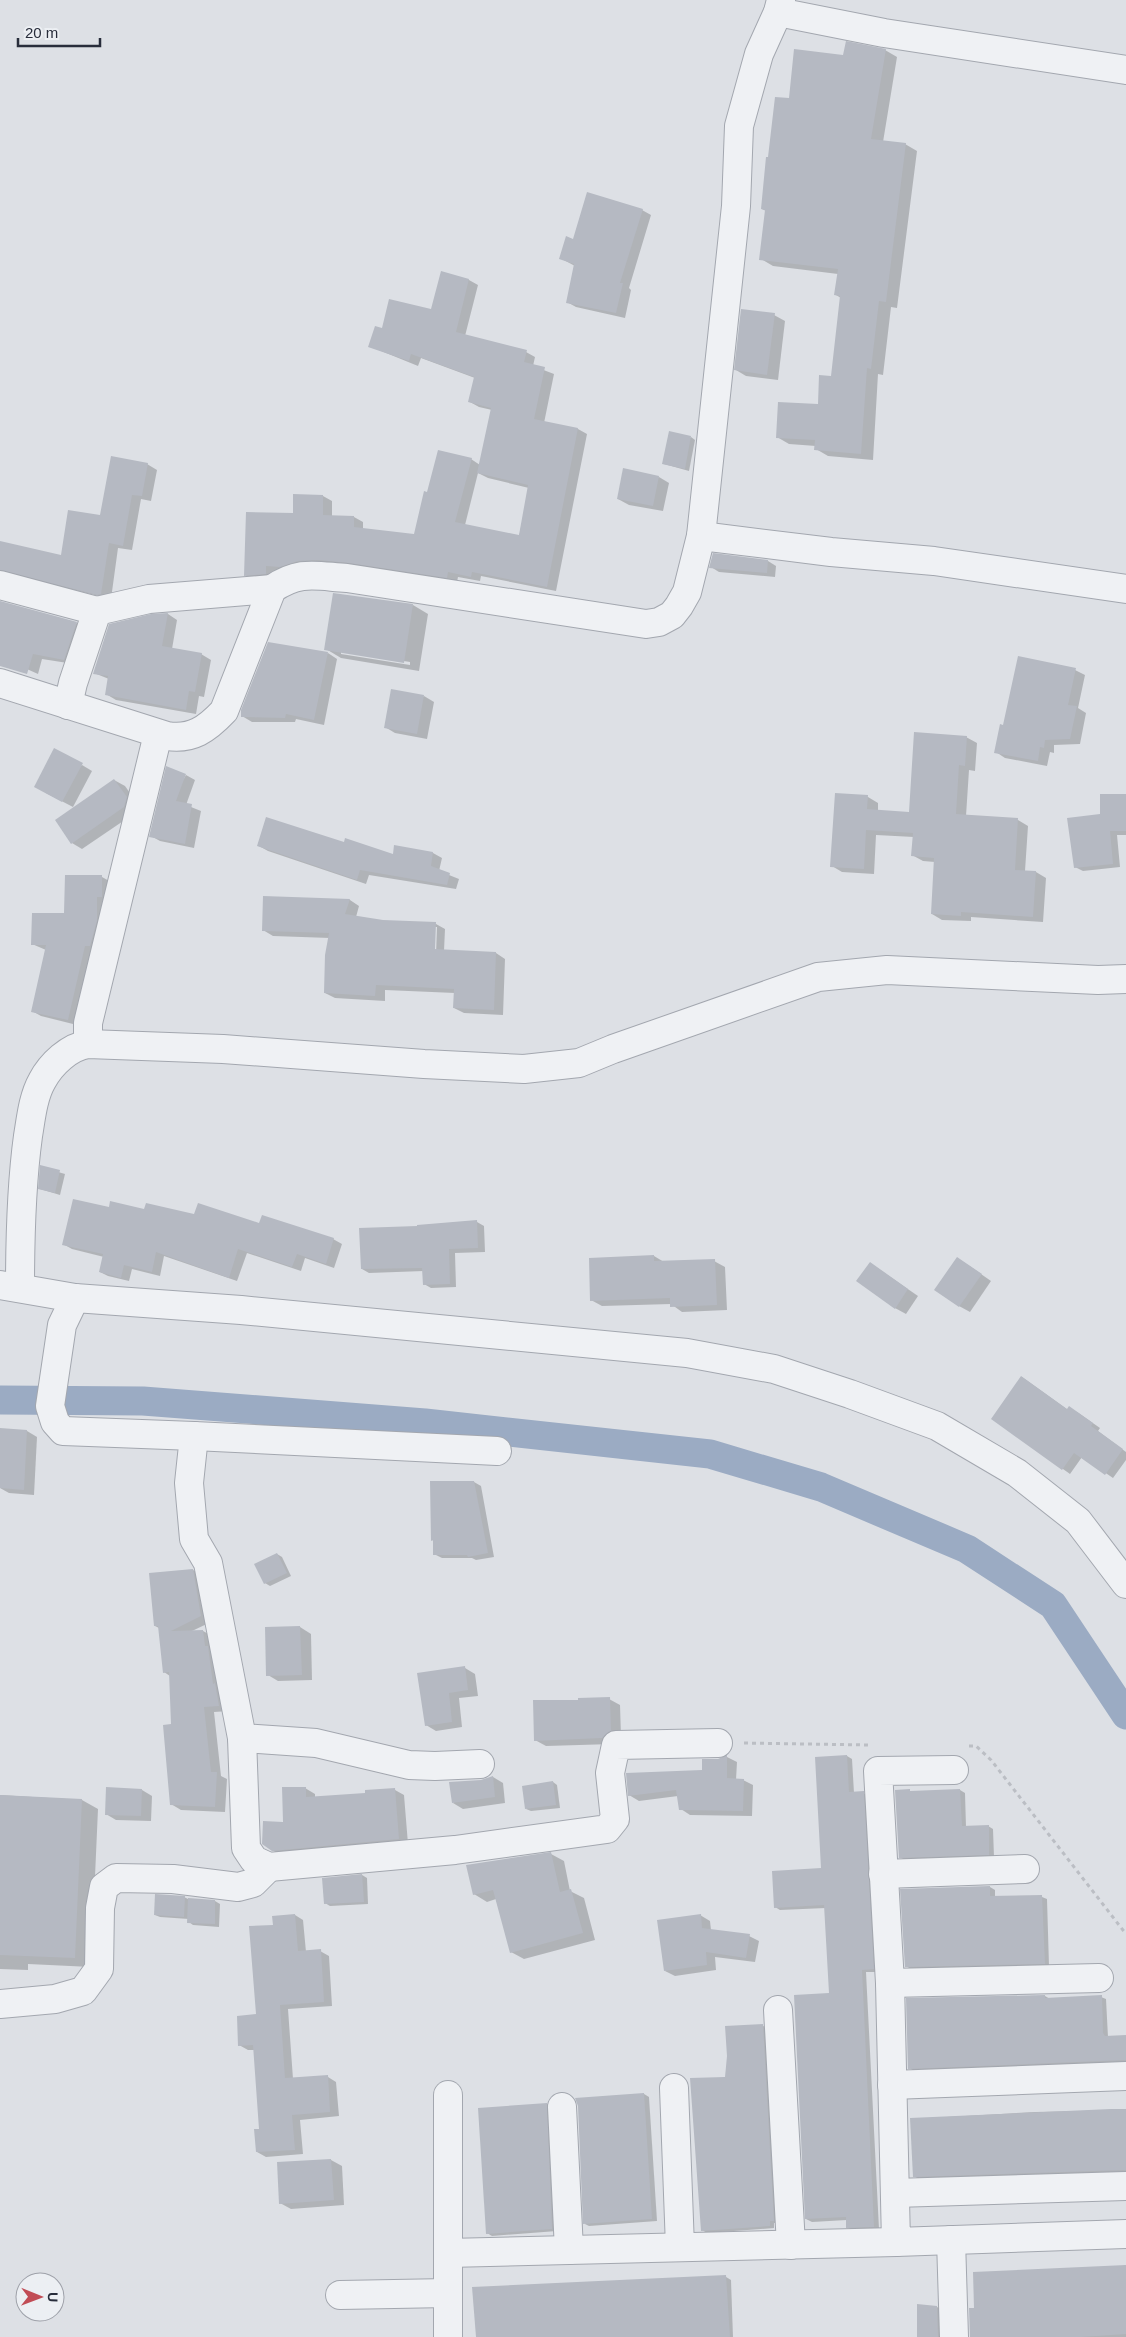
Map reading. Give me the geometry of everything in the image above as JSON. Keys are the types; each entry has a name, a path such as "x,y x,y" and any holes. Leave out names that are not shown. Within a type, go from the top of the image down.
{"street":[{"path":"0,585 97,611 149,599 272,590 286,580 304,575 347,578 646,624 659,622 672,615 680,606 687,592 701,536 736,206 739,126 759,54 779,6 884,33 1126,70"},
{"path":"701,536 831,552 934,561 1126,589"},
{"path":"0,683 158,734 180,738 194,736 211,725 224,711 272,590"},
{"path":"68,705 73,683 97,611"},
{"path":"88,1044 88,1022 158,734"},
{"path":"1126,979 1098,980 888,970 818,977 613,1049 580,1063 524,1069 424,1064 224,1049 88,1044 79,1046 59,1059 42,1081 32,1112 21,1212 10,1287 75,1298 241,1310 677,1352 774,1369 938,1426 1017,1473 1078,1521 1126,1584"},
{"path":"75,1298 62,1326 50,1406 55,1422 63,1431 496,1450"},
{"path":"194,1436 189,1483 194,1539 208,1563 242,1738 246,1848 254,1860 270,1867 455,1850 607,1829 615,1819 610,1773 616,1745 718,1743"},
{"path":"242,1738 316,1743 409,1765 480,1764"},
{"path":"896,2242 890,1982 882,1874 878,1770 954,1770"},
{"path":"0,2004 55,1999 83,1991 99,1969 100,1908 104,1887 116,1878 173,1879 238,1887 253,1882 270,1867"},
{"path":"882,1874 1025,1869"},
{"path":"890,1982 1099,1978"},
{"path":"778,2010 791,2245"},
{"path":"892,2085 1126,2076"},
{"path":"674,2088 680,2247"},
{"path":"448,2095 448,2337"},
{"path":"562,2107 569,2250"},
{"path":"895,2193 1126,2186"},
{"path":"448,2253 791,2245 1126,2234"},
{"path":"951,2240 954,2337"},
{"path":"340,2295 448,2293"}],"building":[{"path":"846,41 886,49 871,139 906,143 886,302 879,301 871,369 867,368 861,454 814,450 815,440 776,438 778,402 818,404 819,375 831,376 840,296 834,295 838,269 759,260 765,210 761,209 766,157 768,157 775,97 789,98 794,49 843,55"},
{"path":"587,192 643,209 620,283 623,283 616,313 566,303 574,264 559,259 566,236 573,239"},
{"path":"441,271 469,279 456,332 527,350 524,362 545,367 534,419 578,428 547,587 472,572 471,577 448,572 447,578 318,560 298,561 280,567 266,566 266,574 244,576 246,512 293,513 293,494 323,495 323,515 354,516 354,527 414,534 424,491 427,492 438,450 472,458 455,522 519,535 528,485 477,473 491,408 468,402 474,377 411,354 409,361 368,347 375,326 382,328 389,299 431,309"},
{"path":"741,309 775,313 767,375 734,370"},
{"path":"669,431 691,436 685,469 662,464"},
{"path":"111,456 148,463 142,496 132,495 123,546 109,543 101,594 97,595 0,570 0,541 61,555 68,510 100,515"},
{"path":"623,468 659,476 653,506 617,499"},
{"path":"713,553 768,560 767,573 709,568"},
{"path":"333,593 413,604 404,663 324,650"},
{"path":"0,601 77,622 64,660 33,654 27,674 0,666"},
{"path":"168,613 162,646 202,653 195,692 189,691 186,710 105,695 108,676 93,674 109,624 151,614"},
{"path":"268,642 328,652 314,720 286,714 285,718 241,717 241,710"},
{"path":"1018,656 1076,668 1068,705 1077,706 1070,739 1045,740 1044,748 1040,747 1038,761 994,753 1000,724 1003,725"},
{"path":"391,689 424,695 417,734 384,728"},
{"path":"914,732 967,736 965,766 959,765 956,814 1018,818 1015,870 1036,871 1033,917 961,912 961,916 931,914 934,858 911,856 913,833 866,830 864,869 830,867 835,793 868,795 867,809 909,812"},
{"path":"54,748 83,763 62,802 34,787"},
{"path":"166,766 186,774 176,801 192,804 185,844 149,837"},
{"path":"114,779 127,797 124,807 71,844 55,820"},
{"path":"1100,794 1126,794 1126,831 1110,831 1113,864 1074,868 1067,818 1100,814"},
{"path":"266,817 344,842 345,838 393,854 394,845 433,852 431,866 450,873 447,885 360,870 357,880 257,846"},
{"path":"65,875 102,875 102,897 97,897 97,921 90,946 85,946 68,1020 31,1012 46,945 31,945 32,913 64,913"},
{"path":"263,896 350,899 345,914 383,920 436,922 435,949 496,952 494,1010 453,1008 454,989 376,985 375,996 324,993 325,955 329,933 262,931"},
{"path":"40,1165 60,1170 55,1193 38,1189"},
{"path":"73,1199 109,1207 110,1201 144,1209 146,1203 194,1214 198,1203 259,1223 262,1215 334,1238 326,1264 297,1254 292,1267 238,1249 229,1278 156,1252 152,1272 124,1265 121,1278 99,1272 103,1254 62,1245"},
{"path":"477,1220 478,1248 449,1249 450,1284 423,1285 422,1268 361,1269 359,1228 417,1226"},
{"path":"654,1255 654,1261 715,1259 717,1305 670,1307 670,1298 590,1301 589,1258"},
{"path":"957,1257 982,1274 959,1307 934,1290"},
{"path":"870,1262 908,1289 895,1309 856,1281"},
{"path":"1021,1376 1067,1409 1069,1406 1093,1423 1091,1426 1123,1449 1105,1475 1074,1453 1062,1470 991,1419"},
{"path":"0,1428 27,1430 24,1490 0,1488"},
{"path":"430,1481 474,1481 488,1553 468,1557 467,1555 433,1555"},
{"path":"277,1553 287,1573 264,1584 254,1564"},
{"path":"193,1569 201,1616 171,1631 203,1630 205,1646 208,1646 213,1684 215,1683 219,1706 204,1707 211,1772 217,1772 215,1807 170,1805 163,1725 171,1724 169,1672 163,1673 158,1626 154,1626 149,1573"},
{"path":"300,1626 302,1675 266,1676 265,1627"},
{"path":"465,1666 468,1690 449,1693 452,1722 425,1726 417,1673"},
{"path":"610,1697 611,1731 602,1738 534,1741 533,1700 578,1700 578,1698"},
{"path":"727,1755 727,1778 744,1779 743,1811 679,1810 676,1790 628,1796 626,1773 702,1770 702,1759 718,1759"},
{"path":"847,1755 849,1792 864,1791 874,1969 862,1970 874,2227 846,2228 846,2217 805,2219 794,1995 829,1993 824,1905 774,1908 772,1871 821,1868 815,1757"},
{"path":"493,1776 495,1797 452,1803 449,1782 481,1780"},
{"path":"553,1781 556,1805 525,1809 522,1786"},
{"path":"106,1787 142,1789 141,1816 105,1815"},
{"path":"282,1787 306,1787 306,1797 365,1793 365,1790 395,1788 399,1839 272,1851 262,1844 263,1821 283,1822"},
{"path":"910,1789 910,1791 960,1789 962,1826 989,1825 989,1855 899,1858 895,1790"},
{"path":"0,1795 82,1799 75,1958 0,1955"},
{"path":"551,1852 560,1892 571,1889 583,1933 510,1953 493,1890 473,1895 466,1865"},
{"path":"362,1874 364,1902 324,1904 322,1878"},
{"path":"990,1886 990,1896 1042,1895 1045,1964 905,1967 900,1889"},
{"path":"155,1894 185,1896 184,1917 154,1915"},
{"path":"188,1898 215,1900 215,1924 187,1923"},
{"path":"295,1914 298,1951 321,1949 324,2002 280,2005 285,2078 328,2075 330,2112 292,2115 295,2150 256,2152 254,2129 259,2129 253,2045 238,2046 237,2016 256,2014 249,1926 273,1925 272,1916"},
{"path":"701,1914 702,1928 750,1934 746,1958 706,1952 707,1965 664,1971 657,1920"},
{"path":"1045,1995 1045,1998 1102,1995 1103,2033 1105,2036 1126,2035 1126,2060 908,2069 906,1998"},
{"path":"763,2024 774,2221 770,2221 770,2226 701,2231 690,2078 725,2077 727,2056 725,2026"},
{"path":"644,2093 652,2219 583,2224 578,2106 575,2098"},
{"path":"547,2103 552,2229 486,2234 478,2108"},
{"path":"1126,2109 1126,2170 913,2177 910,2118"},
{"path":"331,2159 334,2200 279,2204 277,2162"},
{"path":"1126,2265 1126,2334 1081,2337 970,2337 969,2308 974,2308 973,2272"},
{"path":"726,2275 730,2337 476,2337 472,2287"},
{"path":"917,2304 937,2306 938,2337 917,2337"}],"waterway":[{"path":"0,1400 143,1401 425,1423 710,1454 821,1487 967,1549 1053,1605 1126,1715"}]}
